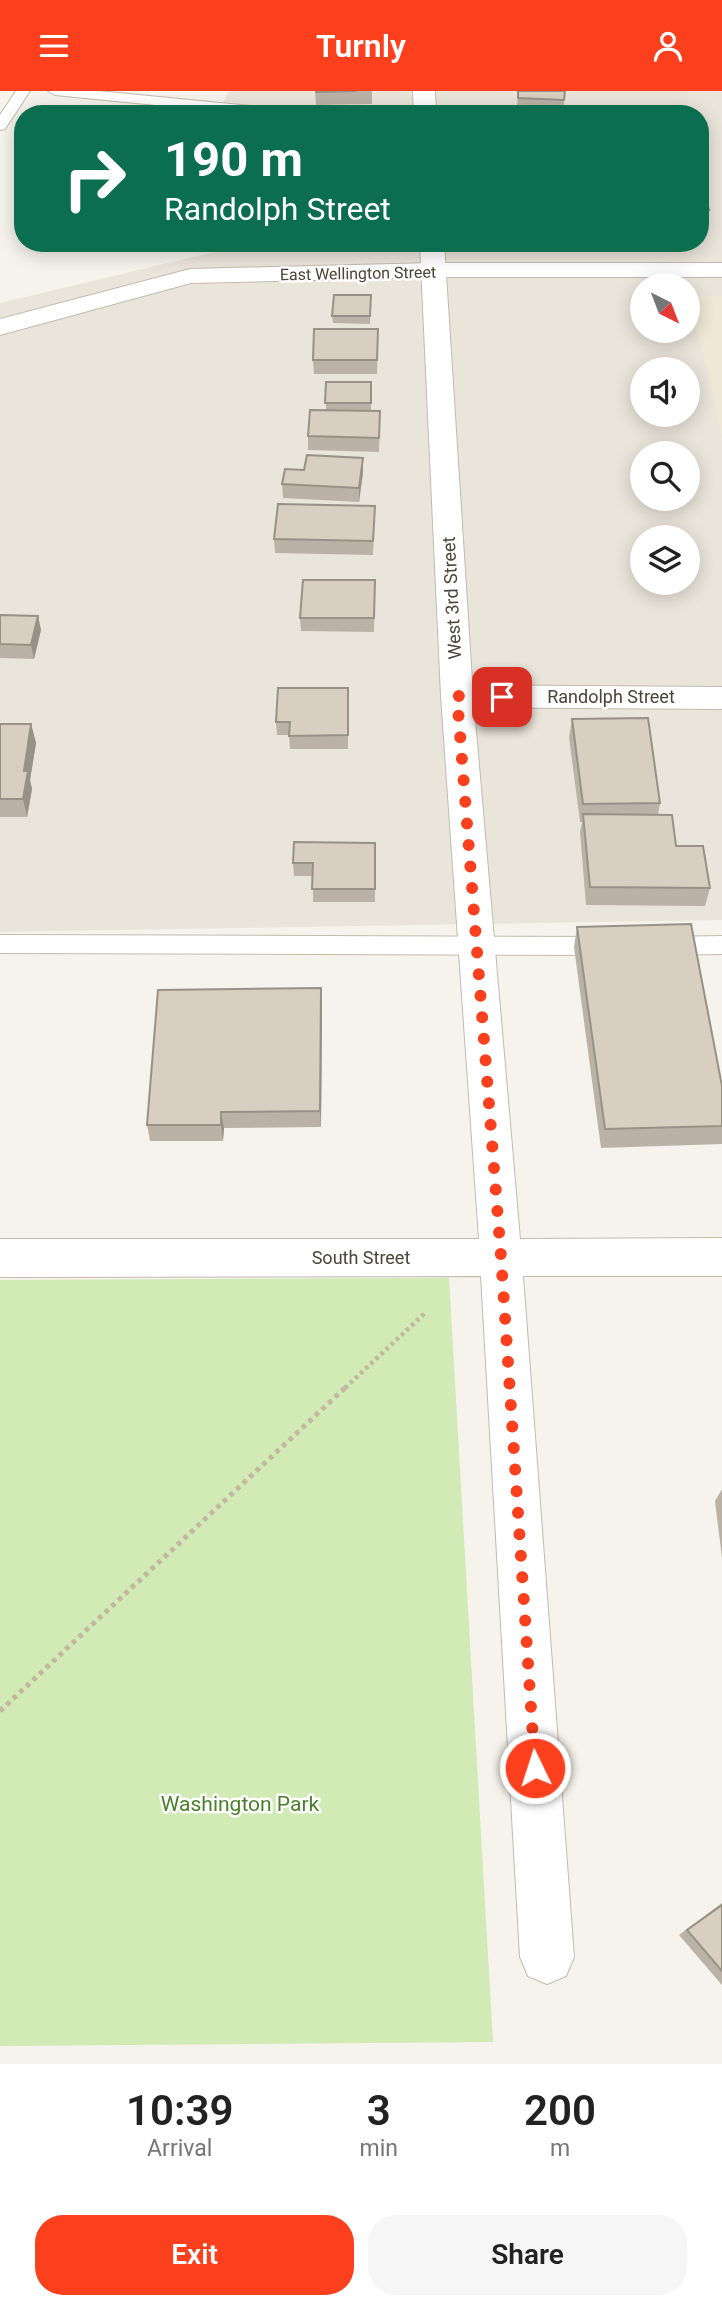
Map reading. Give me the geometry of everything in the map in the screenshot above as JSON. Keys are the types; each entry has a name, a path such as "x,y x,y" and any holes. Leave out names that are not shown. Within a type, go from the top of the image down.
{"street":[{"name":"East Wellington Street","path":"0,327 190,276 433,257 722,270"},
{"name":"West 3rd Street","path":"433,257 457,696 501,1257 547,1957"},
{"name":"Randolph Street","path":"457,696 722,698"},
{"name":"South Street","path":"0,1258 722,1257"}],"lane":[{"path":"1,122 23,91"},
{"path":"55,91 199,105"},
{"path":"0,944 477,947 722,945"}],"path":[{"path":"0,1711 425,1313"}],"shaded area":[{"path":"229,91 722,91 722,296 700,296 700,273 630,273 630,343 700,343 700,339 722,435 722,920 0,932 0,303 214,252 709,252 709,105 222,105"},
{"path":"700,296 722,296 722,435 700,342"}],"green space":[{"name":"Washington Park","path":"449,1278 493,2042 0,2046 0,1280"}],"building":[{"path":"518,91 565,91 564,100 518,98"},
{"path":"334,295 371,295 370,316 332,316"},
{"path":"314,329 378,329 377,360 313,360"},
{"path":"326,382 371,382 371,403 325,403"},
{"path":"310,410 380,411 379,438 308,436"},
{"path":"307,455 363,458 359,488 282,484 285,469 304,470"},
{"path":"278,504 375,506 373,541 274,539"},
{"path":"303,580 375,580 374,618 300,618"},
{"path":"0,615 38,616 31,645 0,644"},
{"path":"278,688 348,688 348,735 289,736 290,722 276,722"},
{"path":"648,718 660,803 583,804 572,719"},
{"path":"0,724 31,724 23,799 0,799"},
{"path":"583,814 672,815 676,846 703,846 710,888 590,887"},
{"path":"294,842 375,843 375,889 312,889 313,863 293,863"},
{"path":"691,924 722,1086 722,1126 605,1129 577,927"},
{"path":"321,988 320,1111 221,1112 221,1125 147,1125 158,990"},
{"path":"722,1905 722,1971 687,1930"}],"route":[{"path":"502,697 457,696 501,1257 535,1768"}]}
